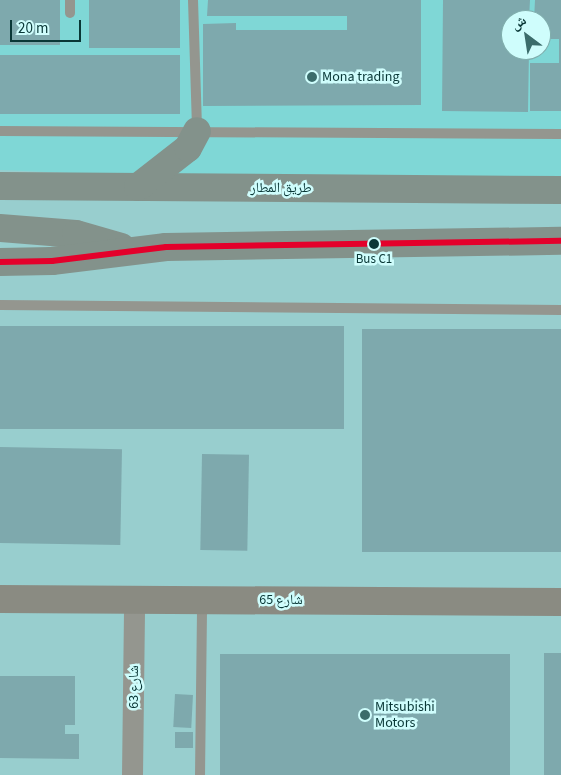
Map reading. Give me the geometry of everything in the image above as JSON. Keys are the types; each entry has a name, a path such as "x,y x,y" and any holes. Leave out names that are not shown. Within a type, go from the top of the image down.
{"highway":[{"path":"138,187 188,148 197,131"},
{"name":"طريق المطار","path":"0,186 561,190"},
{"path":"0,228 76,234 132,250"},
{"path":"0,262 52,261 132,250 202,246 561,241"}],"street":[{"name":"شارع 65","path":"0,599 134,598 561,602"},
{"name":"شارع 63","path":"132,775 134,598"}],"lane":[{"path":"70,0 70,13"},
{"path":"193,0 197,131"},
{"path":"0,131 561,134"},
{"path":"0,306 561,310"},
{"path":"200,775 202,599"}],"shaded area":[{"path":"0,0 561,0 561,181 189,178 0,170"}],"building":[{"path":"0,0 60,0 60,45 0,45"},
{"path":"89,0 180,0 180,48 89,48"},
{"name":"Mona trading","path":"208,0 421,0 421,105 203,106 203,24 236,23 236,30 347,30 347,16 207,16"},
{"path":"443,0 530,0 530,10 501,10 501,60 529,60 528,112 442,111"},
{"path":"535,0 561,0 561,111 530,111 530,63 559,63 559,39 551,39 551,10 534,10"},
{"path":"0,55 180,55 180,114 0,114"},
{"path":"0,326 344,326 344,429 0,429"},
{"path":"362,329 561,329 561,552 362,552"},
{"path":"0,447 122,449 120,545 0,543"},
{"path":"202,454 249,455 247,551 200,550"},
{"path":"544,653 561,653 561,775 544,775"},
{"name":"Mitsubishi Motors","path":"220,654 510,654 510,775 220,775"},
{"path":"0,676 75,676 75,725 65,725 65,734 79,734 79,759 0,758"},
{"path":"175,694 193,695 191,728 173,727"},
{"path":"175,732 193,732 193,748 175,748"}],"transit line":[{"path":"0,262 52,261 166,247 561,241"}],"place":[{"name":"Mona trading","path":"312,77"},
{"name":"Bus C1","path":"374,244"},
{"name":"Mitsubishi Motors","path":"365,715"}]}
